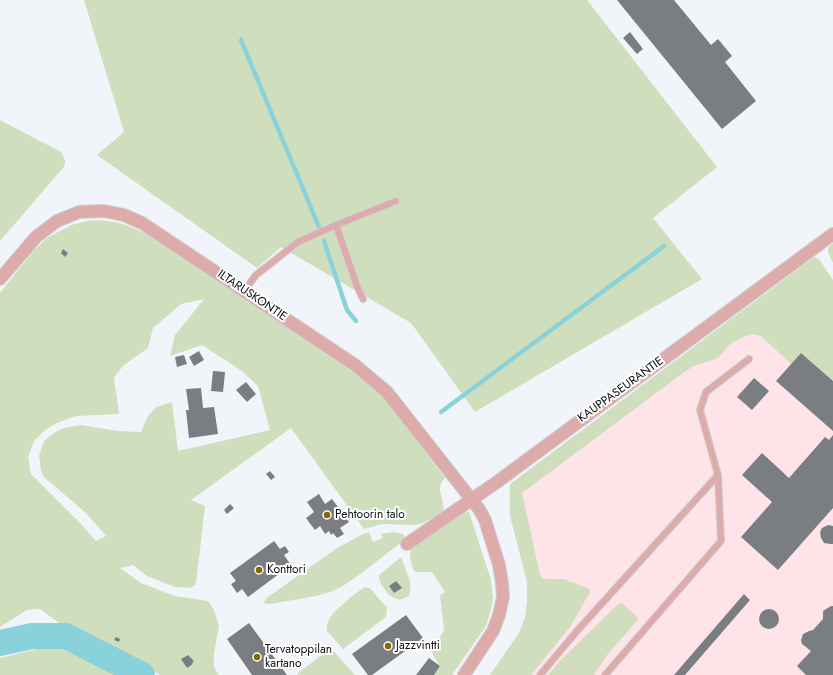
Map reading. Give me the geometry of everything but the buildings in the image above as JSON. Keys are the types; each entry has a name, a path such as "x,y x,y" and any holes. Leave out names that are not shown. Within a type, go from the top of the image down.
{"street":[{"name":"ILTARUSKONTIE","path":"0,279 36,237 57,221 79,212 104,211 124,215 142,223 355,365 387,392 472,499 484,520 499,566 503,598 499,615 493,631 464,675"},
{"name":"KAUPPASEURANTIE","path":"407,544 472,499 833,234"}],"lane":[{"path":"244,291 256,275 298,242 396,201"},
{"path":"336,225 363,299"},
{"path":"605,675 720,541 718,475 700,410 706,392 749,359"},
{"path":"540,675 577,631 718,475"}],"shaded area":[{"path":"755,314 833,381 833,675 515,675 546,614 517,491"}],"green space":[{"path":"84,0 587,0 717,167 653,218 702,279 475,412 411,323 281,247 257,268 97,155 124,132"},
{"path":"0,120 61,152 65,160 65,164 0,241"},
{"path":"92,220 109,221 129,226 155,238 369,383 392,407 445,478 441,483 440,490 444,509 443,513 423,523 414,525 382,524 364,529 291,428 191,500 205,506 196,584 190,588 175,587 147,576 133,565 120,568 141,583 175,596 208,601 214,610 219,626 214,654 214,667 219,675 160,675 59,623 40,609 27,610 0,627 0,293 34,250 47,238 71,225","holes":["204,299 175,335 170,356 202,345 242,371 258,386 270,430 178,451 172,402 156,407 148,416 141,432 118,431 81,425 64,428 54,433 44,441 39,456 41,471 44,477 86,513 106,536 96,541 31,474 28,457 34,441 45,430 57,423 76,416 119,414 114,377 124,365 148,348 153,328 181,304"]},
{"path":"833,243 833,263 828,252 828,248"},
{"path":"814,257 819,259 833,280 833,381 801,353 791,364 761,336 752,334 729,345 718,358 694,366 683,373 522,493 540,575 542,578 564,579 589,589 590,592 570,627 531,675 490,675 519,633 525,617 527,601 527,582 510,516 510,484"},
{"path":"469,512 491,580 493,598 491,610 486,626 452,675 434,675 440,666 432,652 444,630 440,595 445,592 432,572 414,571 410,556 411,549 455,516"},
{"path":"369,532 373,542 383,538 381,534 395,532 403,534 405,537 403,541 363,572 333,591 316,596 270,604 263,603 268,597 337,548"},
{"path":"401,557 410,581 410,592 409,596 400,600 389,595 381,584 379,575"},
{"path":"365,587 370,588 387,608 386,617 343,649 327,631 329,619 334,612 352,596"},
{"path":"619,603 622,603 638,618 637,621 607,655 594,675 548,675 560,661"},
{"path":"57,644 117,675 0,675 0,658"},
{"path":"331,648 355,675 297,675 298,673"}],"waterway":[{"path":"241,40 319,227"},
{"path":"324,241 347,310 356,321"},
{"path":"441,412 664,246"},
{"path":"0,643 32,636 66,636 142,675"}],"place":[{"name":"Pehtoorin talo","path":"327,515"},
{"name":"Konttori","path":"259,570"},
{"name":"Jazzvintti","path":"388,646"},
{"name":"Tervatoppilan kartano","path":"257,657"}]}
